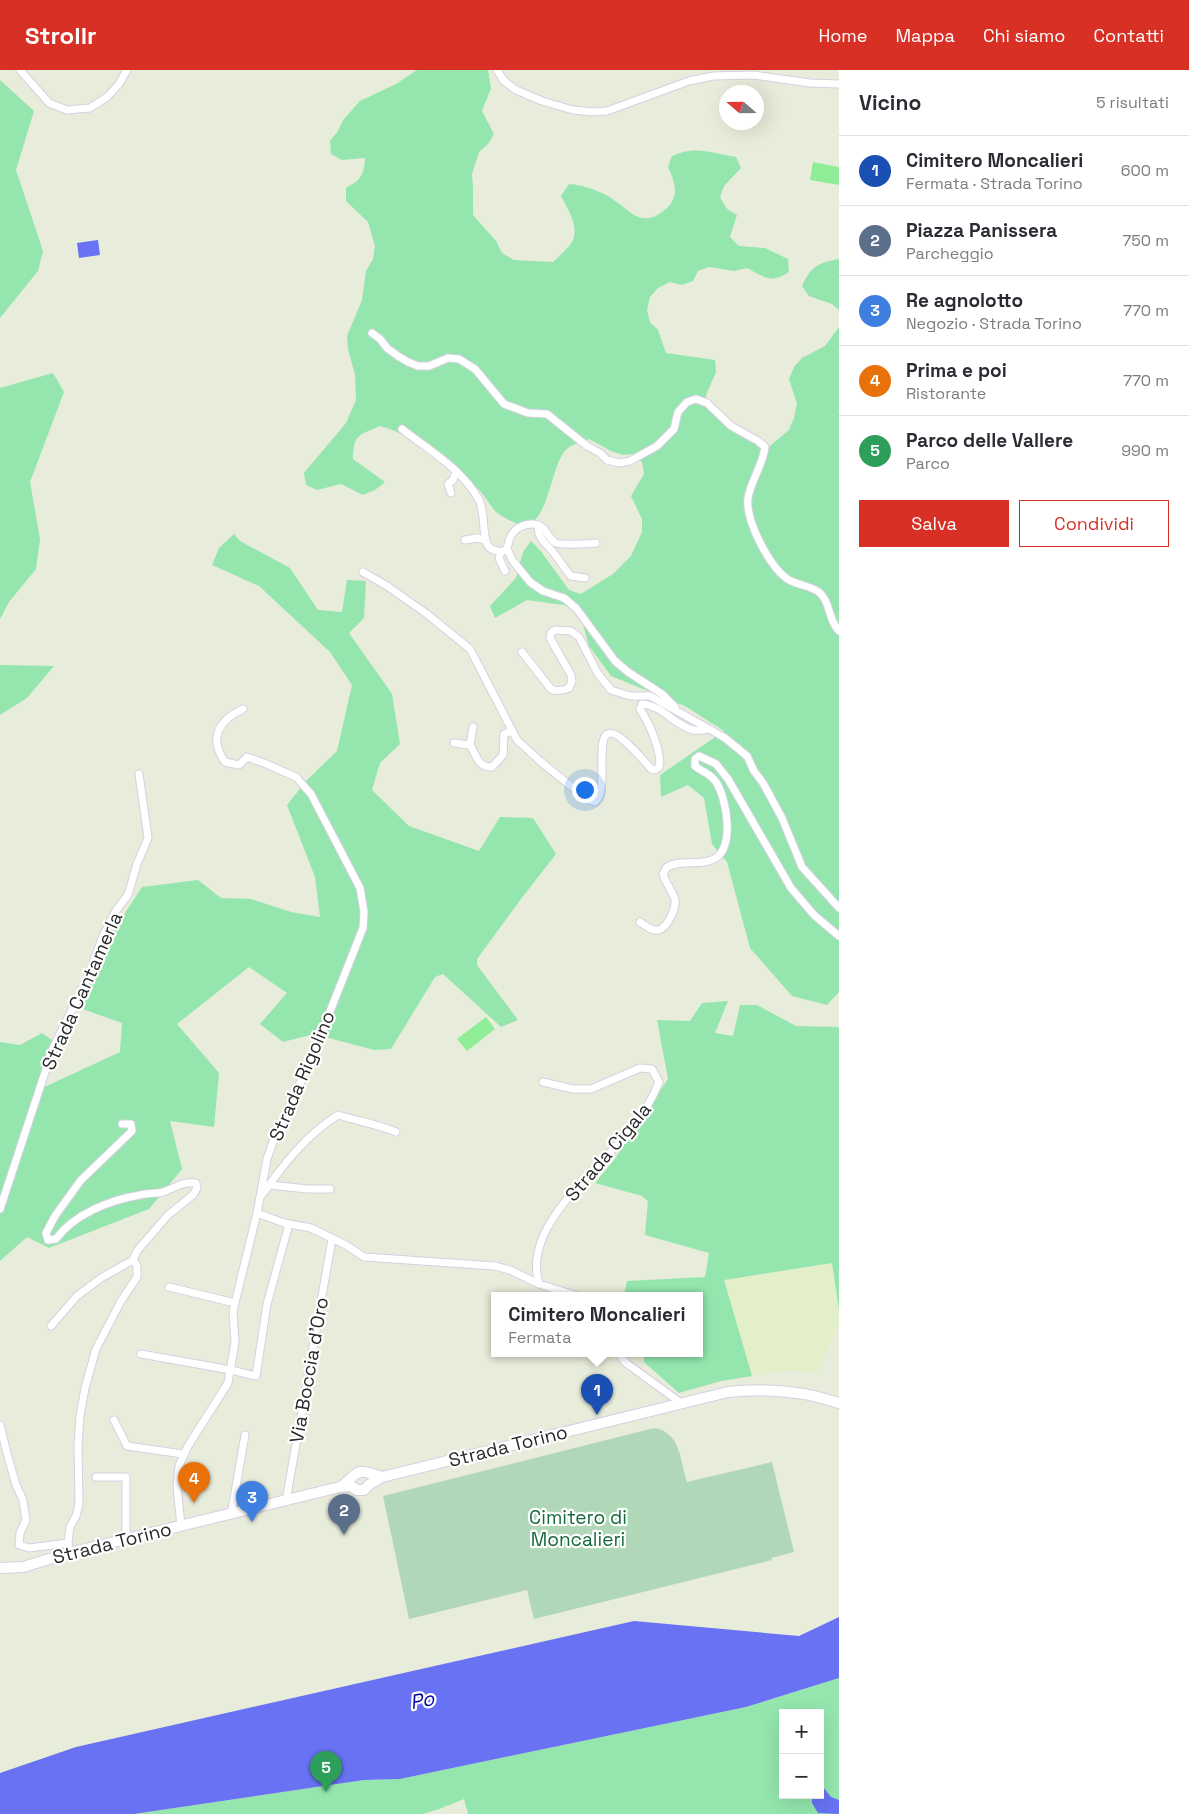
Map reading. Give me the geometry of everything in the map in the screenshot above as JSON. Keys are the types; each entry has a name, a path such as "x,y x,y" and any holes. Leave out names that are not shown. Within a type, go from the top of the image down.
{"main road":[{"name":"Strada Torino","path":"0,1568 23,1567 68,1548 126,1539 340,1487 351,1486 357,1490 364,1490 382,1476 728,1392 760,1390 797,1393 839,1403"},
{"name":"Strada Torino","path":"340,1487 350,1481 354,1474 362,1471 382,1476"}],"street":[{"path":"20,70 49,103 67,110 90,108 107,97 119,84 127,70"},
{"path":"497,70 504,81 516,90 550,104 573,110 592,112 607,111 689,81 713,76 753,75 810,83 839,84"},
{"path":"372,332 398,356 418,366 429,366 448,358 459,359 475,369 504,404 528,413 547,414 607,460 619,463 630,461 657,446 674,429 678,412 687,402 696,399 707,403 731,426 765,447 764,456 748,497 747,509 753,526 769,561 785,578 820,592 827,604 832,623 839,631"},
{"path":"402,429 462,476 480,502 484,517 484,540 489,547 504,551 530,582 543,591 564,598 576,608 615,661 628,672 662,694 681,713"},
{"path":"451,494 448,484 453,480 456,472"},
{"path":"505,570 499,558 511,535 520,527 531,524 538,525 544,529 554,542 561,545 566,543 596,543"},
{"path":"538,525 539,534 543,541 554,552 571,576 585,578"},
{"path":"465,540 477,538 484,540"},
{"path":"363,572 387,586 462,640 470,649 517,740 585,798 596,802 602,792 602,741 608,734 620,737 635,750 651,769 657,770 660,767 658,752 640,708 642,704 654,707 688,728 698,730 709,729"},
{"path":"522,652 551,689 562,691 569,688 572,681 571,676 551,643 550,638 554,630 571,631 580,637 598,674 611,690 630,696 650,696 725,738 747,756 754,772 782,818 802,867 839,908"},
{"name":"Strada Rigolino","path":"181,1526 177,1486 179,1466 184,1454 228,1383 235,1342 234,1303 257,1213 267,1159 326,1024 363,928 364,912 360,888 311,794 296,777 247,757 239,765 225,762 218,752 216,741 220,726 230,715 243,710"},
{"path":"473,727 470,745 479,763 492,767 503,755 504,734 512,731"},
{"path":"454,742 470,745"},
{"path":"640,922 653,930 658,930 662,928 673,913 675,900 663,874 666,867 676,863 706,862 718,857 725,848 727,833 722,799 712,777 694,766 695,759 699,756 713,762 720,769 791,888 814,915 839,936"},
{"name":"Strada Cantamerla","path":"0,1209 53,1048 88,979 107,928 115,912 128,895 137,864 148,838 138,774"},
{"name":"Strada Cigala","path":"539,1284 536,1272 537,1254 549,1223 573,1193 633,1127 653,1097 659,1082 652,1069 640,1068 591,1089 573,1089 543,1082"},
{"path":"259,1199 295,1152 326,1122 338,1115 367,1124 381,1126 396,1132"},
{"path":"51,1326 77,1296 101,1278 133,1260 137,1251 168,1215 193,1195 197,1188 196,1183 188,1182 162,1192 138,1195 108,1204 74,1220 64,1228 56,1239 48,1240 46,1233 55,1216 81,1180 132,1131 131,1124 122,1124"},
{"path":"269,1184 308,1189 330,1189"},
{"path":"257,1213 289,1224 311,1228 346,1245 364,1257 495,1266 510,1270 539,1284 565,1292"},
{"path":"141,1354 256,1376 267,1304 289,1224"},
{"name":"Via Boccia d'Oro","path":"286,1501 332,1238"},
{"path":"0,1425 16,1485 23,1500 26,1520 20,1533 19,1545 29,1548 68,1548 70,1527 76,1516 79,1504 78,1446 89,1368 104,1333 137,1277 137,1266 133,1260"},
{"path":"169,1287 234,1303"},
{"path":"621,1357 626,1363 681,1403"},
{"path":"114,1420 127,1446 184,1454"},
{"path":"231,1515 245,1435"},
{"path":"96,1477 126,1478 126,1539"}],"shaded area":[{"path":"832,1263 839,1322 818,1373 793,1370 752,1376 740,1341 724,1280"}],"green space":[{"path":"417,70 488,70 491,88 482,111 494,134 488,144 479,152 472,174 473,215 496,241 502,253 514,260 553,262 570,245 575,233 573,220 561,196 569,184 597,191 614,200 636,216 650,218 668,207 674,198 675,187 668,167 672,156 696,150 736,157 741,168 724,186 720,197 726,208 737,215 730,237 739,246 765,248 788,259 789,272 777,278 768,278 747,268 734,271 709,267 698,271 693,281 682,285 670,282 658,288 650,297 647,310 650,322 658,330 666,353 715,360 716,372 706,395 707,408 747,436 770,446 789,430 797,404 789,379 794,367 802,358 825,346 839,327 839,992 827,1005 792,996 750,948 727,862 712,844 704,798 688,785 661,797 660,775 724,731 685,706 611,676 589,646 582,621 575,611 564,605 527,600 495,618 490,606 516,578 523,552 531,541 540,550 569,590 581,594 613,574 631,556 642,532 642,519 631,496 644,474 642,462 632,454 623,455 611,451 589,439 568,448 561,456 541,512 534,521 524,525 511,521 493,509 471,482 435,453 407,437 380,426 359,436 353,451 353,459 385,482 375,490 363,495 341,484 317,490 306,485 304,473 346,423 356,400 355,374 348,350 347,336 362,300 366,271 373,259 375,246 368,222 346,201 346,188 361,176 365,158 342,160 331,154 330,141 338,131 343,120 360,101 396,84"},
{"path":"0,80 34,111 16,170 43,251 38,271 0,318"},
{"path":"813,162 839,167 839,185 810,180"},
{"path":"839,259 839,310 832,304 809,296 802,286 812,270 820,264"},
{"path":"53,373 64,392 30,482 40,539 36,569 9,602 0,619 0,388"},
{"path":"234,534 240,541 290,568 318,610 342,612 347,580 366,581 364,618 349,633 392,694 400,744 380,763 372,790 409,826 479,851 500,817 533,818 556,854 477,959 477,965 518,1020 501,1027 443,974 435,977 391,1049 374,1050 314,1034 283,1042 260,1024 287,993 249,967 177,1024 219,1073 214,1127 170,1121 182,1169 149,1209 49,1248 27,1237 0,1261 0,1042 20,1045 42,1033 53,1041 38,1090 120,1052 122,1023 80,1008 103,947 142,887 198,880 221,898 251,899 291,912 320,917 315,877 287,805 307,780 337,751 352,685 330,652 259,586 212,565 219,548"},
{"path":"0,665 54,666 27,698 0,715"},
{"path":"728,1001 715,1033 733,1036 740,1005 757,1005 796,1026 838,1027 839,1029 839,1310 832,1263 724,1280 752,1376 721,1381 679,1393 644,1362 644,1357 703,1357 703,1292 625,1292 627,1281 705,1277 709,1253 645,1235 648,1201 642,1196 595,1183 614,1160 668,1079 657,1020 690,1021 702,1003"},
{"path":"486,1017 495,1029 467,1051 457,1039"},
{"name":"Cimitero di Moncalieri","path":"654,1428 670,1435 674,1441 681,1457 687,1482 772,1462 794,1552 771,1558 772,1560 534,1619 527,1590 409,1619 383,1496"},
{"path":"839,1678 839,1814 468,1814 464,1799 423,1814 134,1814 364,1780 400,1779 746,1707"}],"water":[{"path":"98,240 100,255 79,258 77,243"},
{"name":"Po","path":"839,1617 839,1678 746,1707 400,1779 364,1780 134,1814 0,1814 0,1773 76,1747 634,1621 799,1636"},
{"path":"824,1788 831,1797 839,1800 839,1814 818,1813 812,1803 812,1799 824,1799"}],"place":[{"name":"Cimitero Moncalieri","path":"597,1415"},
{"name":"Prima e poi","path":"194,1503"},
{"name":"Re agnolotto","path":"252,1522"},
{"name":"Piazza Panissera","path":"344,1535"},
{"name":"Parco delle Vallere","path":"326,1792"}]}
